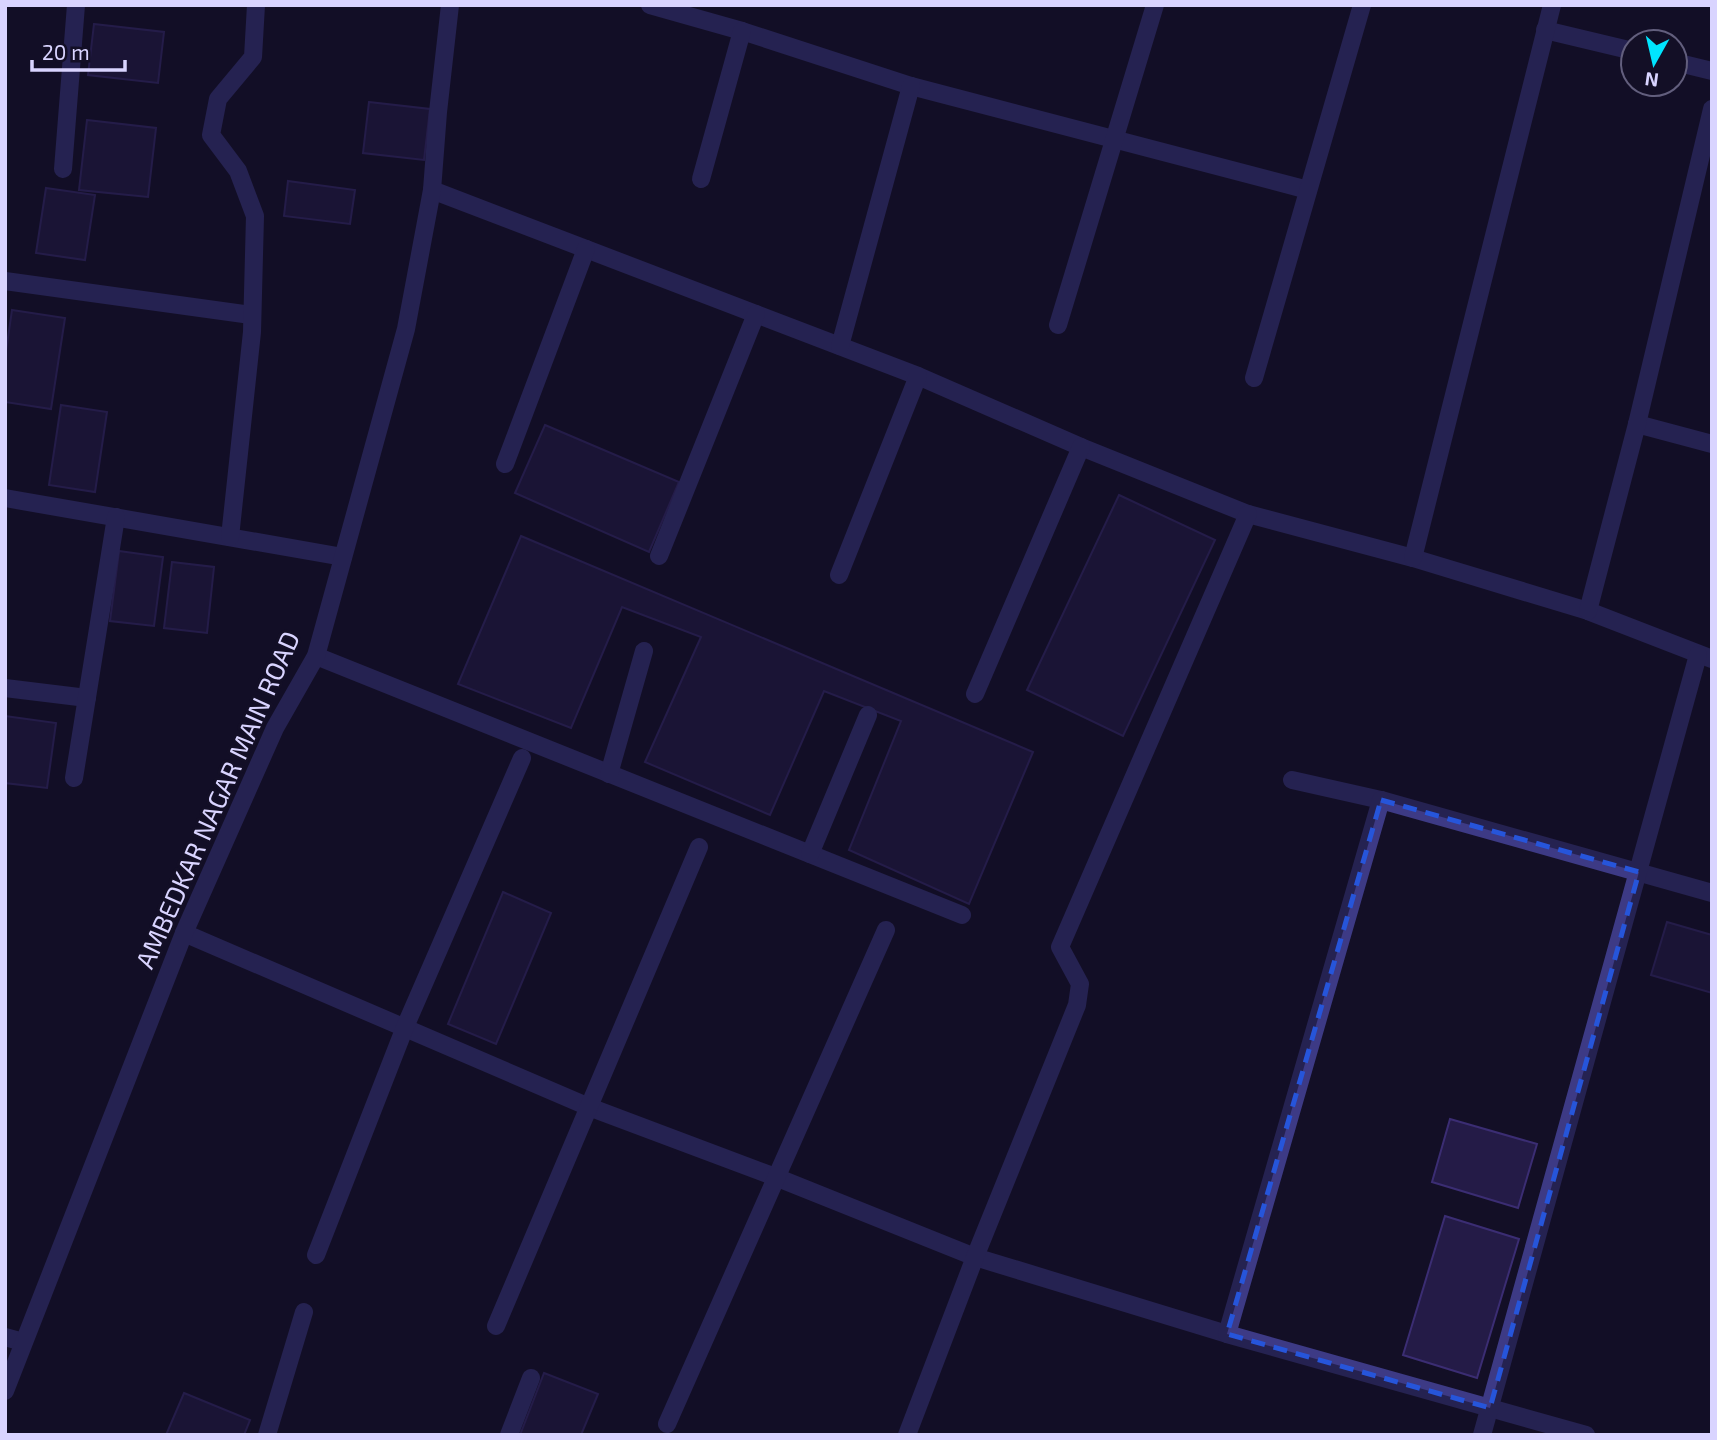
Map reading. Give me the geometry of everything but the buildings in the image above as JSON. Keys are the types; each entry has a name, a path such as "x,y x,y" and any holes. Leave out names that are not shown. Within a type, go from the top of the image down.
{"street":[{"path":"63,169 76,5"},
{"path":"230,537 252,332 255,216 238,171 211,135 218,99 253,57 256,5"},
{"name":"AMBEDKAR NAGAR MAIN ROAD","path":"5,1391 14,1340 184,933 275,728 316,656 407,329 432,190 450,5"},
{"path":"650,5 742,31 911,86 1308,190"},
{"path":"1058,325 1155,5"},
{"path":"1254,378 1362,5"},
{"path":"1413,558 1552,5"},
{"path":"1545,30 1619,48"},
{"path":"701,179 742,31"},
{"path":"1689,65 1712,71"},
{"path":"840,346 911,86"},
{"path":"1588,611 1637,424 1712,109"},
{"path":"432,190 918,376 1081,447 1248,514 1413,558 1588,611 1705,657 1639,872 1482,1435"},
{"path":"505,464 586,249"},
{"path":"5,281 251,315"},
{"path":"659,556 756,314"},
{"path":"839,575 918,376"},
{"path":"1637,424 1712,444"},
{"path":"975,694 1081,447"},
{"path":"5,498 343,557"},
{"path":"906,1435 1077,1005 1080,984 1060,947 1248,514"},
{"path":"74,778 116,517"},
{"path":"609,774 644,651"},
{"path":"316,656 962,915"},
{"path":"5,688 88,698"},
{"path":"810,854 867,715"},
{"path":"317,1255 405,1027 522,758"},
{"path":"1292,779 1381,800 1712,893"},
{"path":"1227,1334 1381,800"},
{"path":"495,1326 699,847"},
{"path":"667,1424 886,930"},
{"path":"184,933 589,1107 778,1178 975,1257 1227,1334 1586,1435"},
{"path":"267,1435 304,1311"},
{"path":"509,1435 531,1378"}],"highlighted area":[{"path":"1381,800 1639,872 1490,1408 1227,1334"}]}
